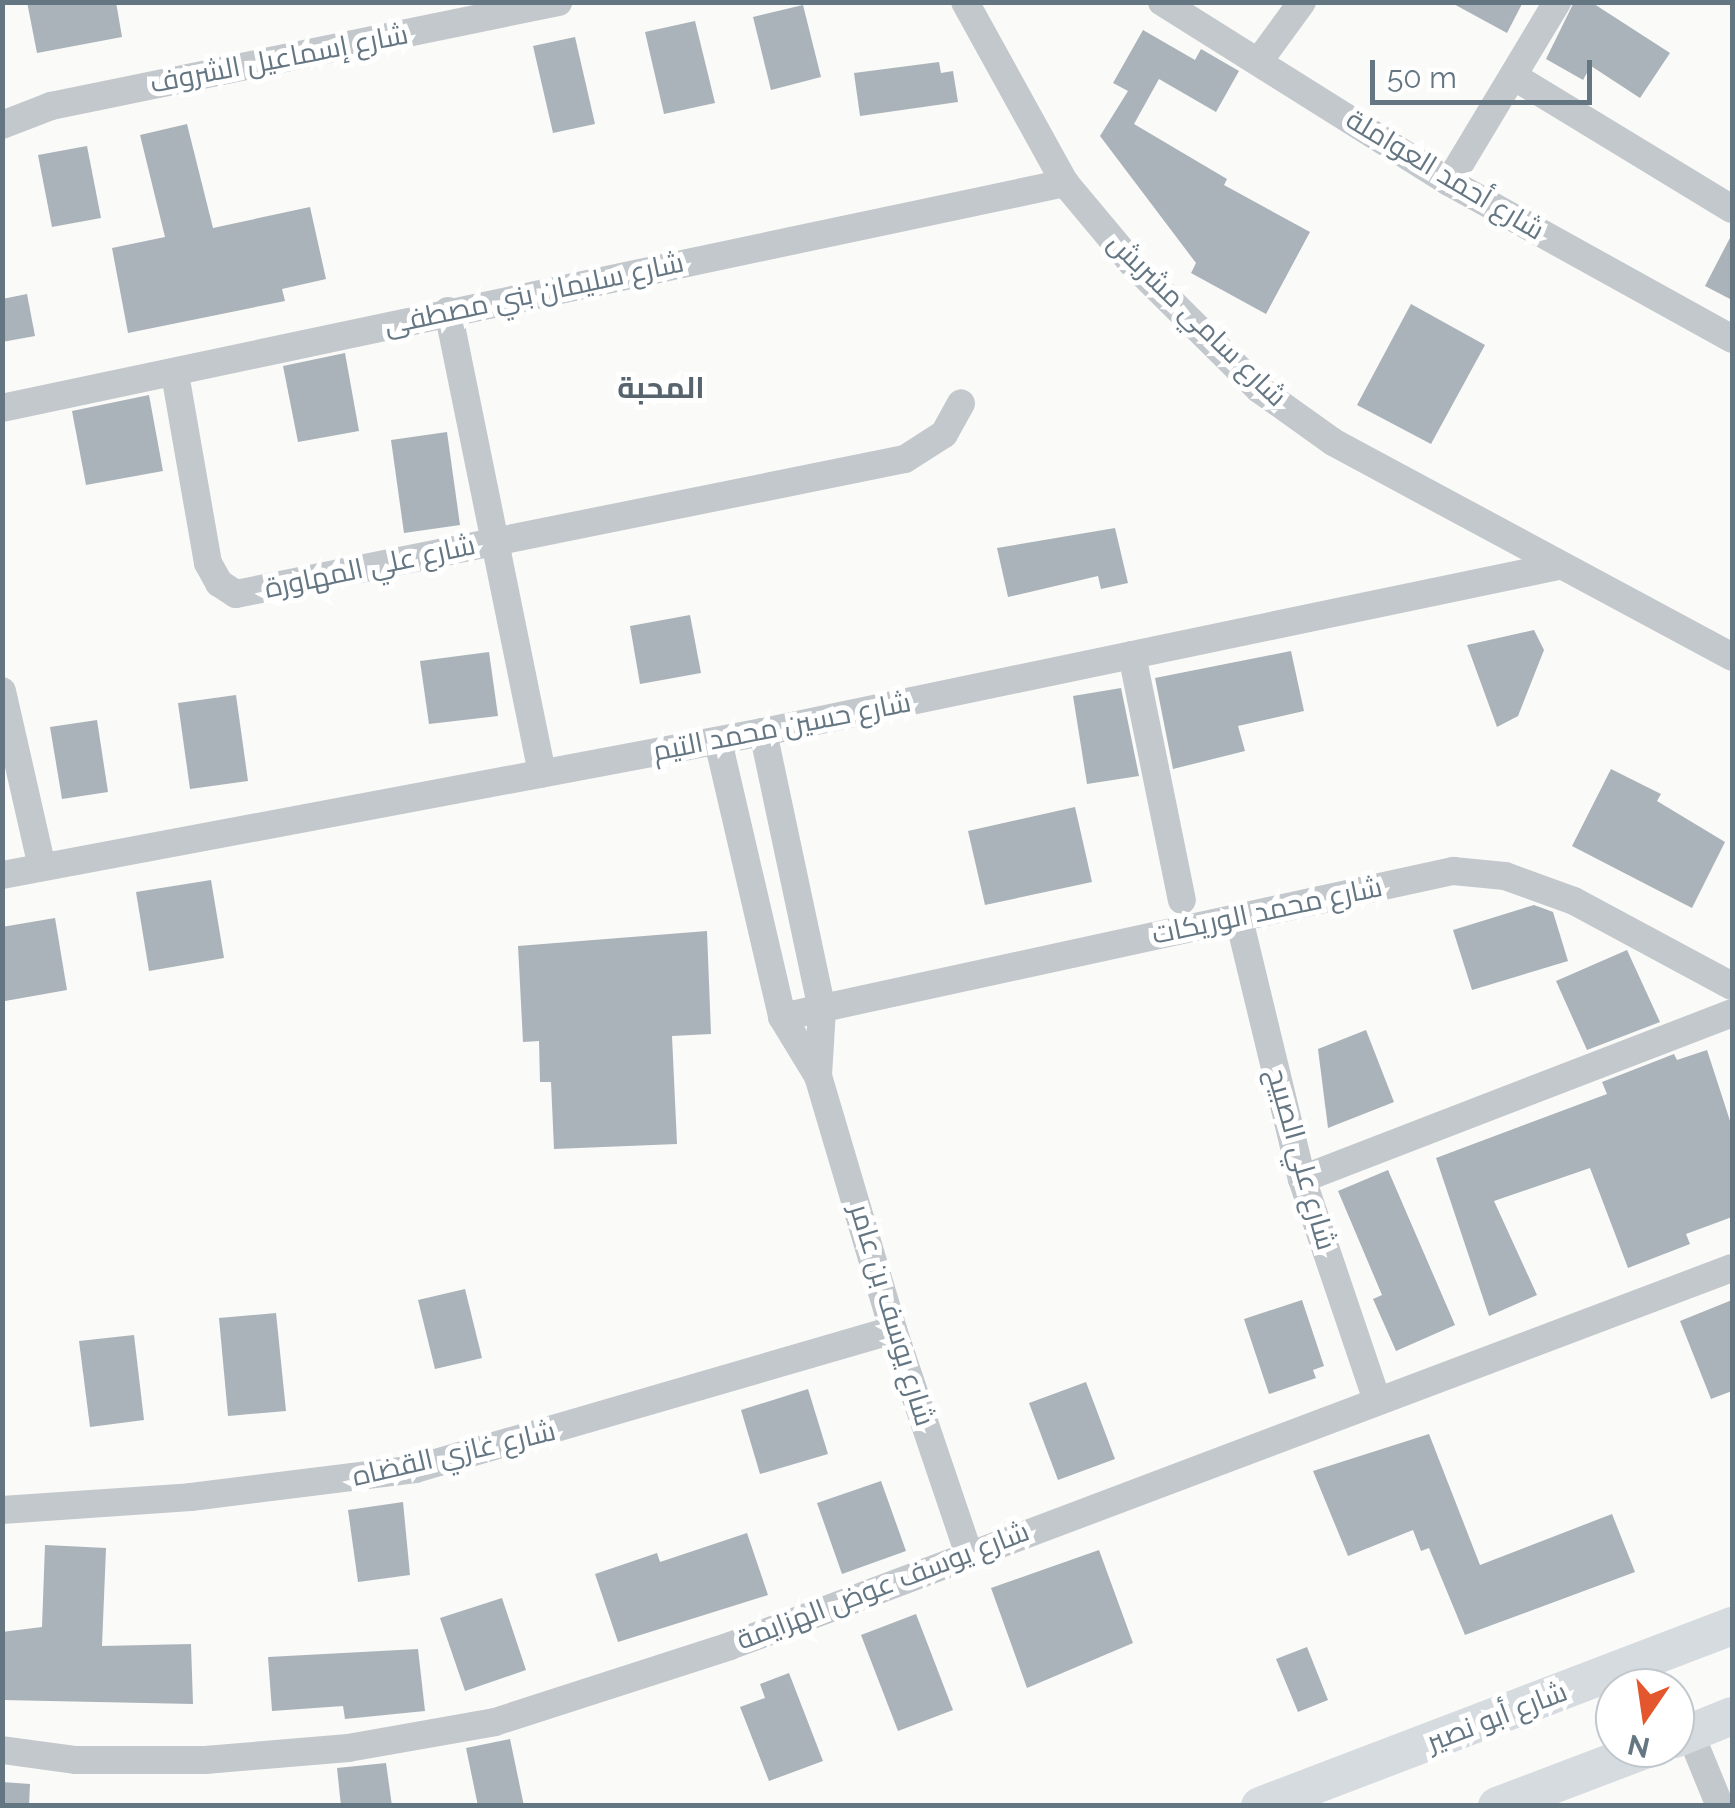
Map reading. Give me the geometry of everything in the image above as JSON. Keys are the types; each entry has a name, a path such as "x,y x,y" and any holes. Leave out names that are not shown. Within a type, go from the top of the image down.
{"main road":[{"name":"شارع أبو نصير","path":"1260,1806 1732,1626"},
{"path":"1695,1731 1732,1716"},
{"path":"1498,1806 1598,1768"}],"street":[{"name":"شارع إسماعيل الشروف","path":"2,125 122,90 558,2"},
{"name":"شارع سامي مشربش","path":"965,2 1065,183 1131,262 1259,388 1333,442 1732,657"},
{"name":"شارع أحمد العواملة","path":"1162,2 1449,182 1732,339"},
{"path":"1259,62 1302,2"},
{"path":"1449,182 1557,2"},
{"path":"1513,76 1732,208"},
{"name":"شارع سليمان بني مصطفى","path":"2,408 1065,183"},
{"path":"448,311 499,539 542,774"},
{"name":"شارع علي المهاورة","path":"175,374 208,563 228,591 253,593 499,539"},
{"path":"499,539 905,459 944,434 961,403"},
{"name":"شارع حسين محمد التيم","path":"2,876 718,741 1558,566"},
{"path":"1132,654 1182,900"},
{"path":"2,691 42,867"},
{"name":"شارع يوسف بن عامر","path":"763,732 822,1010 818,1076"},
{"name":"شارع يوسف بن عامر","path":"718,741 782,1017 818,1076 892,1330 968,1552"},
{"name":"شارع محمد الوريكات","path":"782,1017 1452,871 1504,876 1574,901 1732,986"},
{"name":"شارع علي الصبيح","path":"1238,915 1302,1179 1376,1398"},
{"path":"1302,1179 1732,1014"},
{"name":"شارع يوسف عوض الهزايمة","path":"2,1750 76,1760 205,1760 348,1748 495,1722 730,1646 1376,1398 1732,1268"},
{"name":"شارع غازي القضاه","path":"2,1510 192,1496 416,1469 892,1330"},
{"path":"1695,1760 1720,1806"}],"building":[{"path":"27,2 116,2 122,37 37,53"},
{"path":"1450,2 1523,2 1507,33"},
{"path":"1574,2 1591,2 1670,53 1640,98 1591,66 1583,80 1546,59"},
{"path":"803,5 821,77 771,90 753,17"},
{"path":"695,21 715,103 664,114 645,32"},
{"path":"1143,30 1195,60 1201,49 1239,71 1216,112 1159,79 1134,124 1227,179 1224,185 1310,232 1266,314 1191,273 1196,263 1100,136 1128,91 1113,83"},
{"path":"575,37 595,124 553,133 533,46"},
{"path":"939,62 941,73 953,71 958,102 860,116 854,73"},
{"path":"187,124 213,228 310,207 326,279 282,289 285,301 128,333 112,248 165,237 140,135"},
{"path":"87,146 101,218 52,227 38,155"},
{"path":"1732,234 1732,300 1705,286"},
{"path":"27,294 35,336 2,342 2,299"},
{"path":"1411,304 1485,345 1431,444 1357,405"},
{"path":"345,353 359,431 298,442 283,366"},
{"path":"149,395 163,471 86,485 72,411"},
{"path":"447,432 460,525 404,533 391,440"},
{"path":"1115,528 1128,583 1101,589 1098,576 1008,597 997,548"},
{"path":"690,615 701,673 640,684 630,626"},
{"path":"1534,630 1544,650 1518,716 1497,727 1467,645"},
{"path":"1291,651 1304,711 1238,726 1245,751 1173,769 1155,678"},
{"path":"489,652 498,716 429,724 420,661"},
{"path":"1121,688 1139,776 1087,784 1073,696"},
{"path":"236,695 248,781 190,789 178,703"},
{"path":"97,720 108,792 62,799 50,727"},
{"path":"1611,769 1661,794 1657,801 1725,842 1692,908 1572,846"},
{"path":"1075,807 1092,882 985,905 968,831"},
{"path":"211,880 224,958 149,971 136,892"},
{"path":"1534,905 1553,912 1568,961 1472,990 1453,930"},
{"path":"55,918 67,990 5,1001 2,927"},
{"path":"707,931 711,1034 672,1036 677,1144 554,1149 551,1082 540,1082 539,1041 523,1042 518,946"},
{"path":"1627,950 1660,1022 1587,1050 1556,981"},
{"path":"1366,1030 1394,1102 1328,1128 1318,1049"},
{"path":"1707,1050 1732,1127 1732,1217 1686,1234 1690,1244 1628,1268 1590,1168 1494,1201 1537,1295 1489,1316 1436,1158 1607,1094 1602,1082 1674,1054 1677,1060"},
{"path":"1388,1170 1455,1325 1396,1351 1373,1299 1382,1295 1338,1191"},
{"path":"465,1289 482,1358 435,1369 418,1300"},
{"path":"1302,1300 1324,1366 1313,1370 1316,1378 1269,1394 1244,1319"},
{"path":"1732,1300 1732,1391 1711,1399 1680,1321"},
{"path":"276,1313 286,1411 228,1416 219,1318"},
{"path":"134,1335 144,1420 90,1427 79,1341"},
{"path":"1086,1382 1115,1459 1058,1480 1029,1403"},
{"path":"808,1389 828,1454 760,1474 741,1410"},
{"path":"1429,1434 1480,1565 1612,1514 1635,1572 1465,1635 1429,1548 1421,1551 1413,1530 1348,1556 1313,1471"},
{"path":"881,1481 906,1551 842,1574 817,1503"},
{"path":"403,1502 410,1575 358,1582 348,1510"},
{"path":"747,1533 768,1595 618,1642 595,1574 657,1553 660,1562"},
{"path":"45,1545 106,1548 102,1646 191,1644 193,1704 2,1700 2,1632 42,1627"},
{"path":"1099,1550 1133,1643 1027,1688 991,1588"},
{"path":"502,1598 526,1670 465,1691 440,1618"},
{"path":"916,1614 953,1710 898,1731 861,1635"},
{"path":"1307,1647 1328,1700 1298,1712 1276,1659"},
{"path":"418,1649 425,1711 345,1719 343,1706 272,1711 268,1657"},
{"path":"789,1673 823,1761 769,1781 740,1707 765,1698 760,1684"},
{"path":"510,1739 524,1806 478,1806 466,1748"},
{"path":"386,1763 392,1806 341,1806 337,1768"},
{"path":"2,1782 30,1784 29,1806 2,1806"}],"district":[{"name":"المحبة","path":"661,388"}]}
